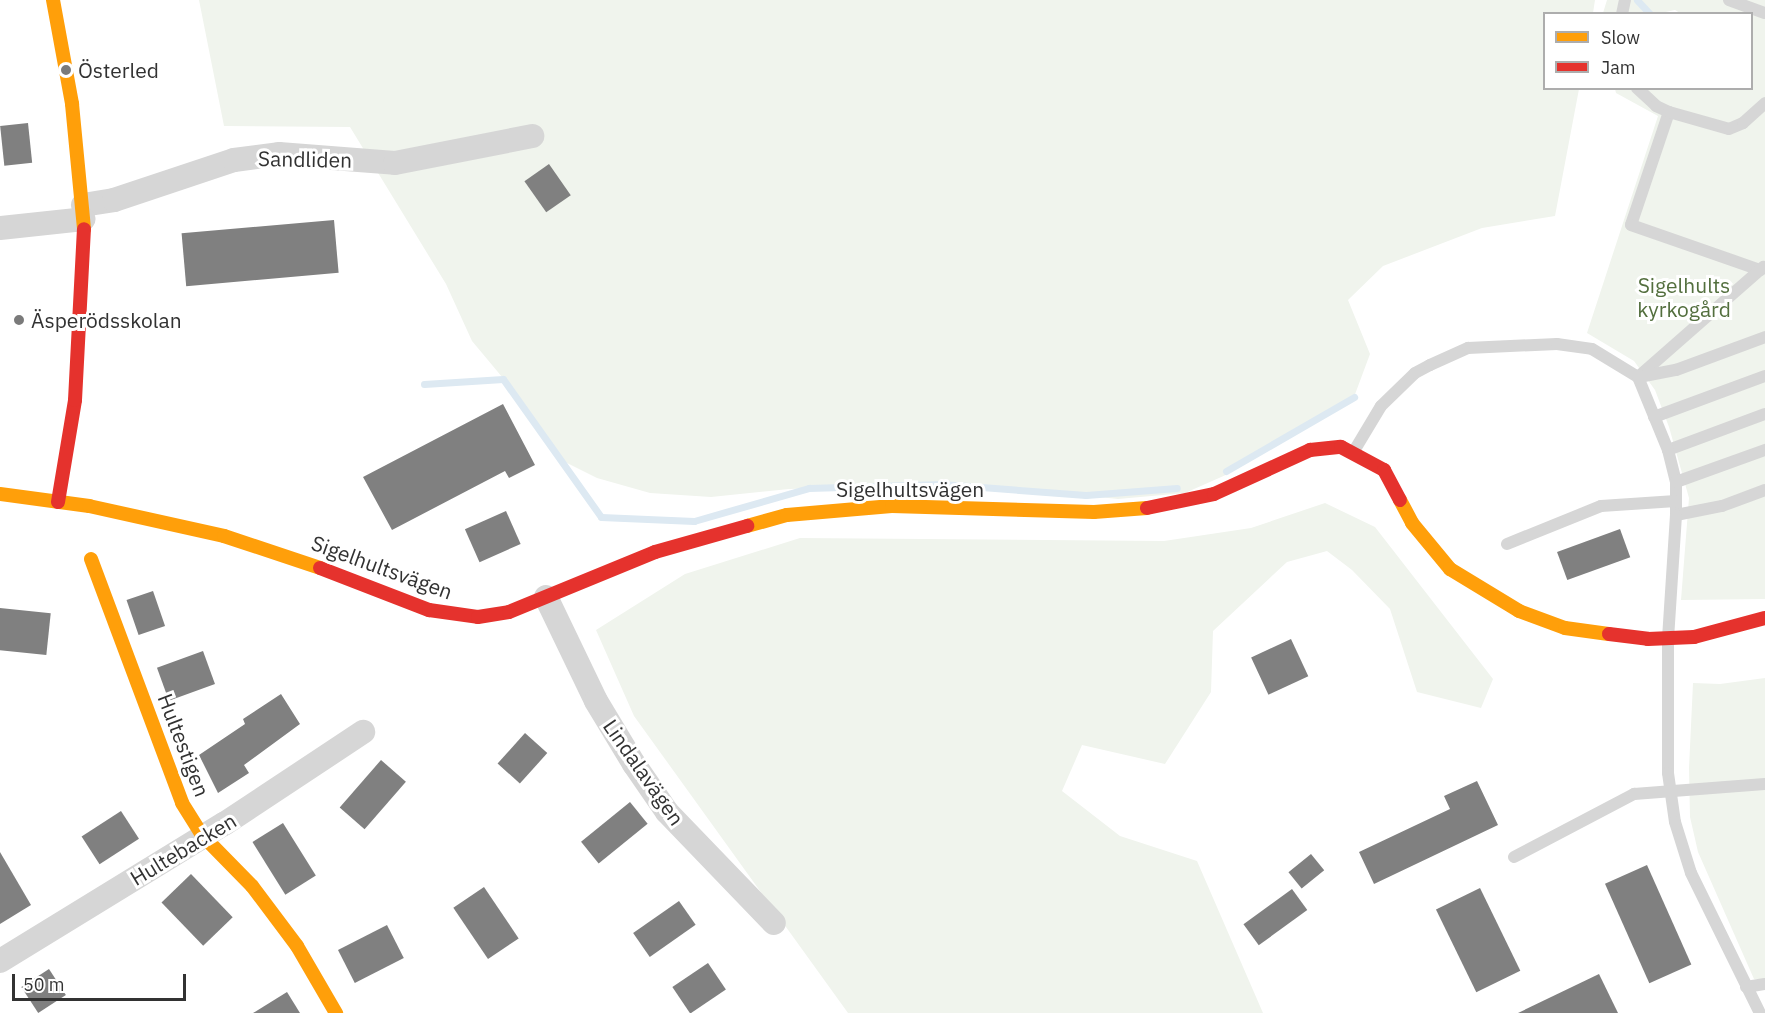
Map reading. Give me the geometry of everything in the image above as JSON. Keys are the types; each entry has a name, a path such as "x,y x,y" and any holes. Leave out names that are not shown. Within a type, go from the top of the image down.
{"street":[{"path":"53,0 72,104 84,212 75,400 58,501"},
{"name":"Sandliden","path":"0,228 84,212 234,160 289,155 396,163 532,136"},
{"name":"Sigelhultsvägen","path":"0,494 58,501 272,549 429,610 458,616 495,616 655,552 787,515 892,506 1094,512 1164,507 1214,494 1310,450 1341,447 1354,451 1384,470 1434,552 1478,588 1519,611 1565,628 1668,639 1740,627 1765,618"},
{"name":"Hultestigen","path":"92,559 182,803 203,836 252,886 297,946 336,1013"},
{"name":"Lindalavägen","path":"546,597 596,701 634,764 668,812 774,923"},
{"name":"Hultebacken","path":"0,961 203,836 363,732"}],"lane":[{"path":"1729,0 1765,13"},
{"path":"1639,90 1656,106 1668,112 1729,129 1743,123 1765,103"},
{"path":"1668,112 1631,225 1762,267"},
{"path":"1638,377 1762,267"},
{"path":"1638,377 1676,370 1765,337"},
{"path":"1354,451 1381,406 1415,373 1468,348 1557,344 1592,349 1638,377 1668,450 1676,482 1668,639 1670,790 1675,822 1691,873 1760,1013"},
{"path":"1654,417 1765,376"},
{"path":"1668,450 1765,414"},
{"path":"1676,482 1765,450"},
{"path":"1676,515 1722,506 1765,490"},
{"path":"1506,544 1601,506 1676,501"},
{"path":"1514,858 1610,804 1634,794 1765,784"},
{"path":"1746,987 1765,984"}],"green space":[{"path":"199,0 1595,0 1593,12 1543,12 1543,90 1579,90 1555,216 1482,228 1383,266 1348,300 1370,354 1354,397 1228,474 1185,493 1118,499 969,483 789,489 711,497 650,493 597,478 559,459 522,401 472,341 446,284 350,127 224,126"},
{"name":"Sigelhults kyrkogård","path":"1607,0 1765,0 1765,599 1681,600 1689,498 1669,427 1655,390 1634,361 1587,333 1658,116 1616,93 1615,90 1753,90 1753,12 1678,12 1675,10 1603,12"},
{"path":"1325,503 1375,527 1493,679 1481,708 1417,692 1390,609 1352,570 1327,551 1287,562 1213,631 1211,692 1165,764 1082,745 1062,791 1120,836 1197,861 1263,1013 848,1013 634,716 596,630 685,574 800,538 1164,541 1251,528"},
{"path":"1765,678 1765,979 1754,979 1698,852 1690,817 1689,768 1693,683 1720,684"}],"building":[{"path":"28,123 32,163 4,166 0,126"},
{"path":"549,164 571,195 546,212 524,181"},
{"path":"334,220 339,273 186,286 182,233"},
{"path":"503,404 535,465 509,478 505,471 392,530 363,477"},
{"path":"506,511 521,544 480,562 465,529"},
{"path":"1620,529 1630,557 1567,580 1557,552"},
{"path":"153,591 165,626 139,635 127,600"},
{"path":"0,608 51,613 46,655 0,650"},
{"path":"1291,639 1308,676 1268,695 1251,658"},
{"path":"203,651 215,684 169,701 157,668"},
{"path":"281,694 300,724 244,765 249,773 218,793 199,755 245,724 243,719"},
{"path":"525,733 547,753 520,784 498,763"},
{"path":"381,760 406,782 365,829 340,808"},
{"path":"1477,781 1498,825 1374,884 1359,852 1450,809 1444,796"},
{"path":"630,802 648,824 599,863 581,842"},
{"path":"121,811 139,839 100,864 82,837"},
{"path":"283,823 316,876 285,895 252,842"},
{"path":"0,852 31,905 0,924"},
{"path":"1311,854 1324,870 1302,889 1288,872"},
{"path":"1647,865 1691,965 1649,983 1605,884"},
{"path":"191,874 233,917 203,946 162,902"},
{"path":"484,887 519,938 488,959 453,908"},
{"path":"1480,888 1520,971 1476,992 1436,909"},
{"path":"1292,889 1307,910 1259,945 1243,924"},
{"path":"679,901 696,925 650,957 633,933"},
{"path":"387,925 404,958 355,983 338,950"},
{"path":"708,963 726,990 690,1013 672,987"},
{"path":"49,969 66,995 38,1013 21,987"},
{"path":"1599,974 1618,1013 1518,1013"},
{"path":"287,992 300,1013 253,1013"}],"waterway":[{"path":"1637,0 1648,12"},
{"path":"424,384 503,379 601,517 694,521 809,488 942,484 1086,495 1177,488"},
{"path":"1226,471 1354,397"}],"traffic: slow":[{"path":"53,0 72,104 84,229"},
{"path":"0,494 89,506 224,536 320,568"},
{"path":"1400,500 1412,523 1450,569 1519,611 1565,628 1609,634"},
{"path":"747,526 787,515 892,506 1094,512 1147,508"},
{"path":"91,559 182,803 203,836 252,886 297,946 336,1013"}],"traffic: jam":[{"path":"58,502 75,400 84,229"},
{"path":"1147,508 1214,494 1310,450 1341,447 1384,470 1400,500"},
{"path":"320,568 429,610 478,617 509,612 655,552 747,526"},
{"path":"1609,634 1648,639 1694,637 1765,618"}],"place":[{"name":"Österled","path":"66,70"},
{"name":"Äsperödsskolan","path":"19,320"}]}
